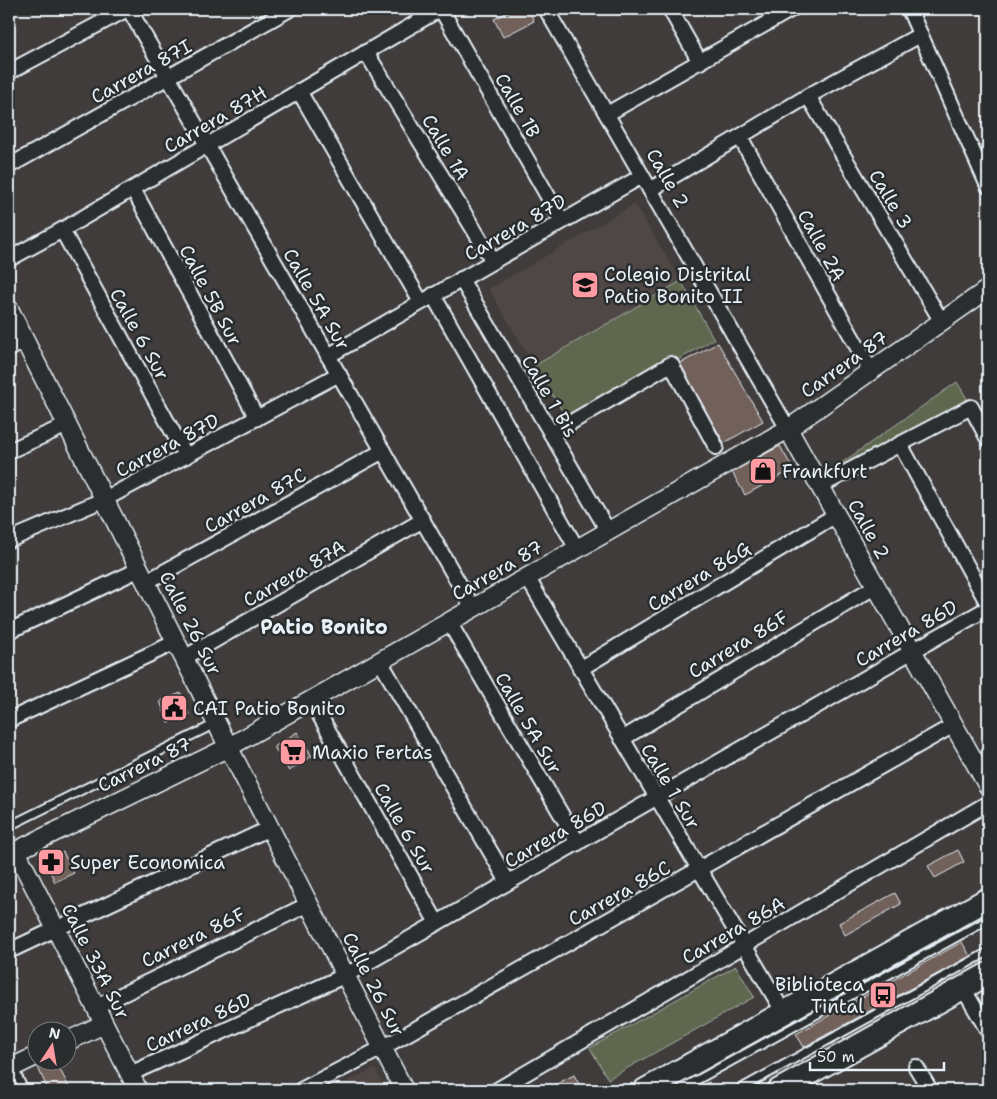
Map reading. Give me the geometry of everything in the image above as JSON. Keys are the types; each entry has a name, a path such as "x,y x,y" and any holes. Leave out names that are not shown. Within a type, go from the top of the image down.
{"main road":[{"path":"645,1090 988,899"},
{"path":"779,1090 988,974"}],"street":[{"path":"9,72 128,9"},
{"name":"Calle 5A Sur","path":"128,9 473,608"},
{"name":"Carrera 87I","path":"9,166 290,9"},
{"name":"Carrera 87H","path":"9,259 133,189 440,9"},
{"name":"Calle 1B","path":"440,9 562,221"},
{"name":"Calle 2","path":"546,9 788,429 988,786"},
{"path":"670,9 700,62"},
{"path":"607,114 792,9"},
{"path":"909,9 984,166 988,186"},
{"path":"650,190 808,96 920,35"},
{"name":"Calle 1A","path":"366,52 493,261"},
{"path":"299,91 577,549"},
{"name":"Calle 3","path":"808,96 942,322"},
{"name":"Calle 2A","path":"740,137 871,371"},
{"name":"Carrera 87D","path":"328,356 642,176"},
{"name":"Calle 5B Sur","path":"133,189 257,418"},
{"name":"Calle 6 Sur","path":"62,230 186,456"},
{"name":"Calle 1 Bis","path":"461,279 608,531"},
{"name":"Carrera 87","path":"12,853 229,747 788,429 988,289"},
{"name":"Calle 26 Sur","path":"9,309 404,1090"},
{"path":"9,349 25,341"},
{"path":"551,434 671,364 716,447"},
{"name":"Carrera 87D","path":"9,540 104,500 339,374"},
{"path":"820,486 971,407 984,420 988,439"},
{"path":"9,451 67,424"},
{"path":"900,444 988,604"},
{"name":"Carrera 87C","path":"9,631 143,576 383,451"},
{"name":"Carrera 86G","path":"580,669 836,515"},
{"name":"Carrera 87A","path":"184,658 423,520"},
{"name":"Calle 1 Sur","path":"527,577 784,1013"},
{"name":"Carrera 86F","path":"622,739 876,586"},
{"name":"Carrera 86D","path":"130,1074 346,975 988,608"},
{"name":"Calle 5A Sur","path":"449,622 578,842"},
{"path":"9,720 176,642"},
{"path":"380,661 508,882"},
{"name":"Calle 6 Sur","path":"311,700 437,923"},
{"name":"Carrera 86C","path":"301,1090 382,1048 954,725"},
{"name":"Carrera 86A","path":"497,1090 988,803"},
{"path":"9,951 270,828"},
{"name":"Calle 33A Sur","path":"12,853 56,929 138,1090"},
{"name":"Carrera 86F","path":"96,1007 309,904"},
{"path":"963,988 988,1031"},
{"path":"78,1036 104,1024"},
{"path":"20,1090 9,1068 28,1059"},
{"path":"916,1067 930,1090"}],"lane":[{"path":"9,826 217,723"},
{"path":"679,1090 988,920"},
{"path":"738,1090 988,952"}],"shaded area":[{"name":"Colegio Distrital Patio Bonito II","path":"635,204 681,281 534,366 489,289"},
{"path":"375,1068 386,1090 330,1090"}],"green space":[{"path":"681,281 714,339 570,423 534,366"},
{"path":"957,382 969,402 830,471"},
{"path":"736,966 754,997 608,1079 590,1048"}],"building":[{"path":"514,9 528,9 534,21 503,37 494,19"},
{"path":"718,343 763,421 724,443 679,364"},
{"name":"Frankfurt","path":"780,446 793,469 745,495 732,472"},
{"name":"CAI Patio Bonito","path":"181,693 189,715 168,723 160,701"},
{"name":"Maxio Fertas","path":"297,732 312,756 289,771 274,747"},
{"path":"958,850 964,862 935,878 928,866"},
{"path":"63,852 74,873 55,882 45,861"},
{"name":"Biblioteca Tintal","path":"895,893 901,904 845,935 839,923"},
{"name":"Biblioteca Tintal","path":"962,942 970,956 804,1047 796,1034"},
{"path":"40,1072 61,1072 70,1089 48,1090"},
{"path":"574,1075 580,1086 572,1090 545,1090"},
{"path":"709,1082 713,1090 694,1090"}],"place":[{"name":"Colegio Distrital Patio Bonito II","path":"585,285"},
{"name":"Frankfurt","path":"763,471"},
{"name":"CAI Patio Bonito","path":"174,708"},
{"name":"Maxio Fertas","path":"293,752"},
{"name":"Super Economica","path":"51,862"},
{"name":"Biblioteca Tintal","path":"883,995"}],"district":[{"name":"Patio Bonito","path":"324,627"}]}
